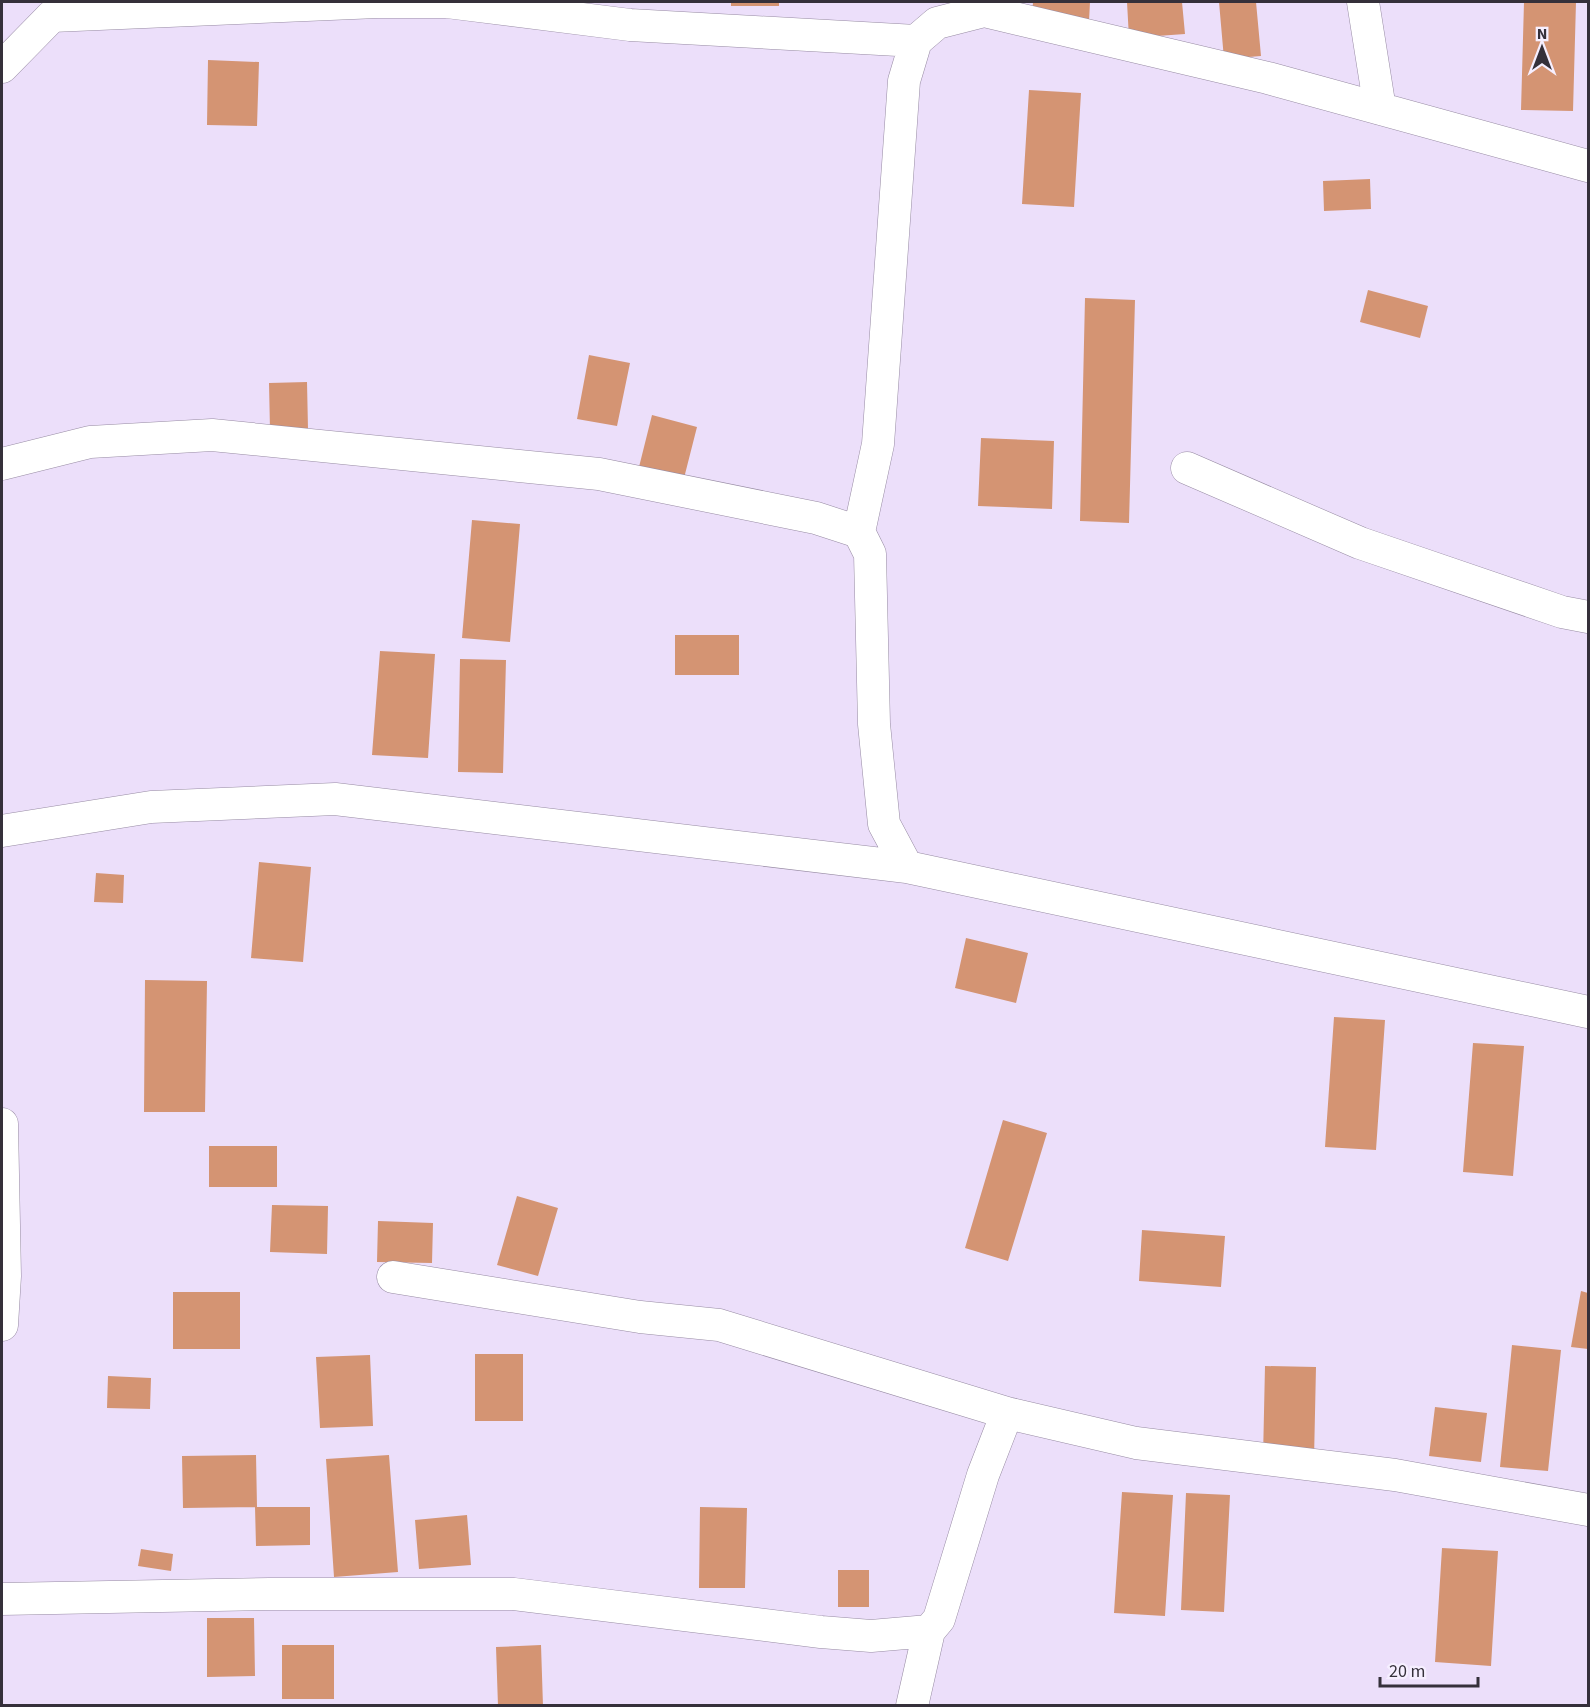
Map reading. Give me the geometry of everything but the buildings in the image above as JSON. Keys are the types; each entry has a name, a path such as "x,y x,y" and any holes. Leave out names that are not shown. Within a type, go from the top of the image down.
{"street":[{"path":"2,67 51,9 447,2 630,25 916,41"},
{"path":"1363,2 1380,109"},
{"path":"907,867 884,824 874,724 870,554 859,532 879,444 904,81 916,41 938,23 984,11 1268,78 1588,166"},
{"path":"2,464 90,442 212,435 599,474 816,518 859,532"},
{"path":"1187,468 1360,543 1562,612 1588,617"},
{"path":"2,831 151,807 335,799 907,867 1588,1012"},
{"path":"2,1124 5,1276 2,1324"},
{"path":"393,1277 640,1317 719,1325 1007,1413 1136,1443 1395,1475 1588,1510"},
{"path":"912,1706 929,1631 939,1619 982,1475 1007,1413"},
{"path":"2,1599 270,1594 514,1594 820,1632 871,1636 929,1631"}]}
